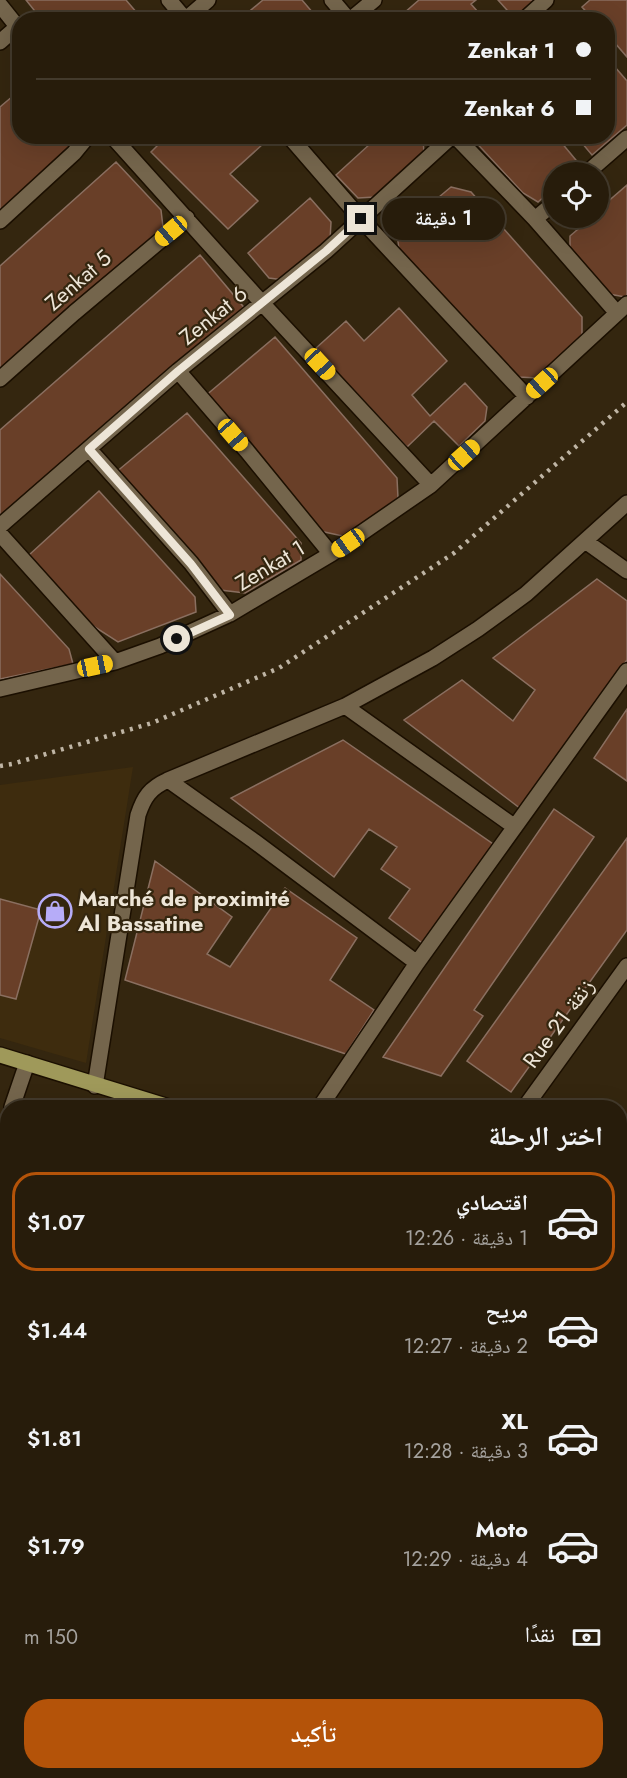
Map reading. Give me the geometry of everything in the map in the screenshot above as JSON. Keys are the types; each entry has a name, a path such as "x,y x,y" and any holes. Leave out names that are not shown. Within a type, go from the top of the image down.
{"main road":[{"path":"0,1055 144,1100"}],"street":[{"path":"169,0 179,12"},
{"path":"193,12 208,0"},
{"path":"332,0 343,12"},
{"path":"360,12 374,0"},
{"path":"533,12 546,0"},
{"path":"0,5 12,21"},
{"path":"599,162 627,138"},
{"path":"0,221 81,144"},
{"path":"119,144 262,303 431,485"},
{"path":"296,144 361,219 527,397"},
{"name":"Zenkat 6","path":"0,526 178,371 326,251 445,144"},
{"path":"462,144 622,309"},
{"path":"535,219 543,212"},
{"name":"Zenkat 5","path":"0,379 187,218"},
{"name":"Zenkat 1","path":"0,689 115,662 160,646 230,615 331,554 431,485 622,309"},
{"path":"178,371 331,554"},
{"path":"89,449 191,564 230,615"},
{"path":"95,1086 138,815 152,788 345,706 433,658 526,594 627,503"},
{"path":"0,534 115,662"},
{"path":"585,541 627,571"},
{"path":"325,1100 417,963 627,671"},
{"path":"345,706 515,827"},
{"path":"168,780 417,963"},
{"name":"Rue 21 زنقة","path":"530,1100 627,966"},
{"path":"14,1100 27,1063"}],"shaded area":[{"name":"Marché de proximité Al Bassatine","path":"133,767 86,1063 0,1038 0,785"}],"building":[{"path":"26,0 126,0 136,12 36,12"},
{"path":"263,0 302,0 312,12 249,12"},
{"path":"419,0 476,0 471,4 478,12 405,12"},
{"path":"498,0 541,0 528,12 509,12"},
{"path":"590,0 627,0 627,57 615,43 615,12 587,12 582,7"},
{"path":"615,67 627,81 627,125 615,135"},
{"path":"12,97 12,144 73,144 0,213 0,107"},
{"path":"159,144 263,144 230,174 258,201 228,229 151,152"},
{"path":"370,144 423,144 424,155 375,197 358,198 336,175"},
{"path":"477,144 563,144 578,162 543,162 543,198 538,202 523,193"},
{"path":"583,144 605,144 592,155"},
{"path":"116,162 161,210 163,227 0,373 0,266"},
{"path":"627,185 627,295 625,297 609,294 570,250 570,236 579,228 609,228 609,201"},
{"path":"451,187 471,192 582,317 582,335 537,378 519,377 399,250 397,232"},
{"path":"310,198 331,222 330,240 284,280 269,278 248,253"},
{"path":"200,255 247,311 0,521 0,430"},
{"path":"399,308 447,361 412,395 430,416 465,383 487,407 485,421 459,446 434,421 407,447 315,349 346,321 364,341"},
{"path":"275,337 397,478 398,498 347,537 320,531 204,397"},
{"path":"187,413 301,543 301,560 245,593 220,590 115,473"},
{"path":"99,491 195,597 196,612 118,642 87,622 29,555"},
{"path":"0,574 69,649 73,664 0,679"},
{"path":"597,579 627,601 627,660 521,809 404,720 462,680 513,721 535,690 493,658"},
{"path":"627,709 627,781 594,758"},
{"path":"343,740 496,846 425,945 389,918 410,889 381,869 397,847 369,829 334,877 231,798"},
{"path":"554,809 594,837 474,1010 483,1016 441,1076 383,1057"},
{"path":"627,838 627,930 511,1092 467,1061"},
{"path":"155,861 232,917 207,954 230,967 285,888 357,938 330,980 374,1010 346,1054 125,980"},
{"path":"0,899 41,910 16,999 0,995"}],"railway":[{"path":"0,766 152,723 279,668 454,553 627,402"}],"place":[{"name":"Marché de proximité Al Bassatine","path":"55,911"}],"route":[{"path":"177,639 230,615 191,564 89,449 178,371 326,251 361,219"}]}
